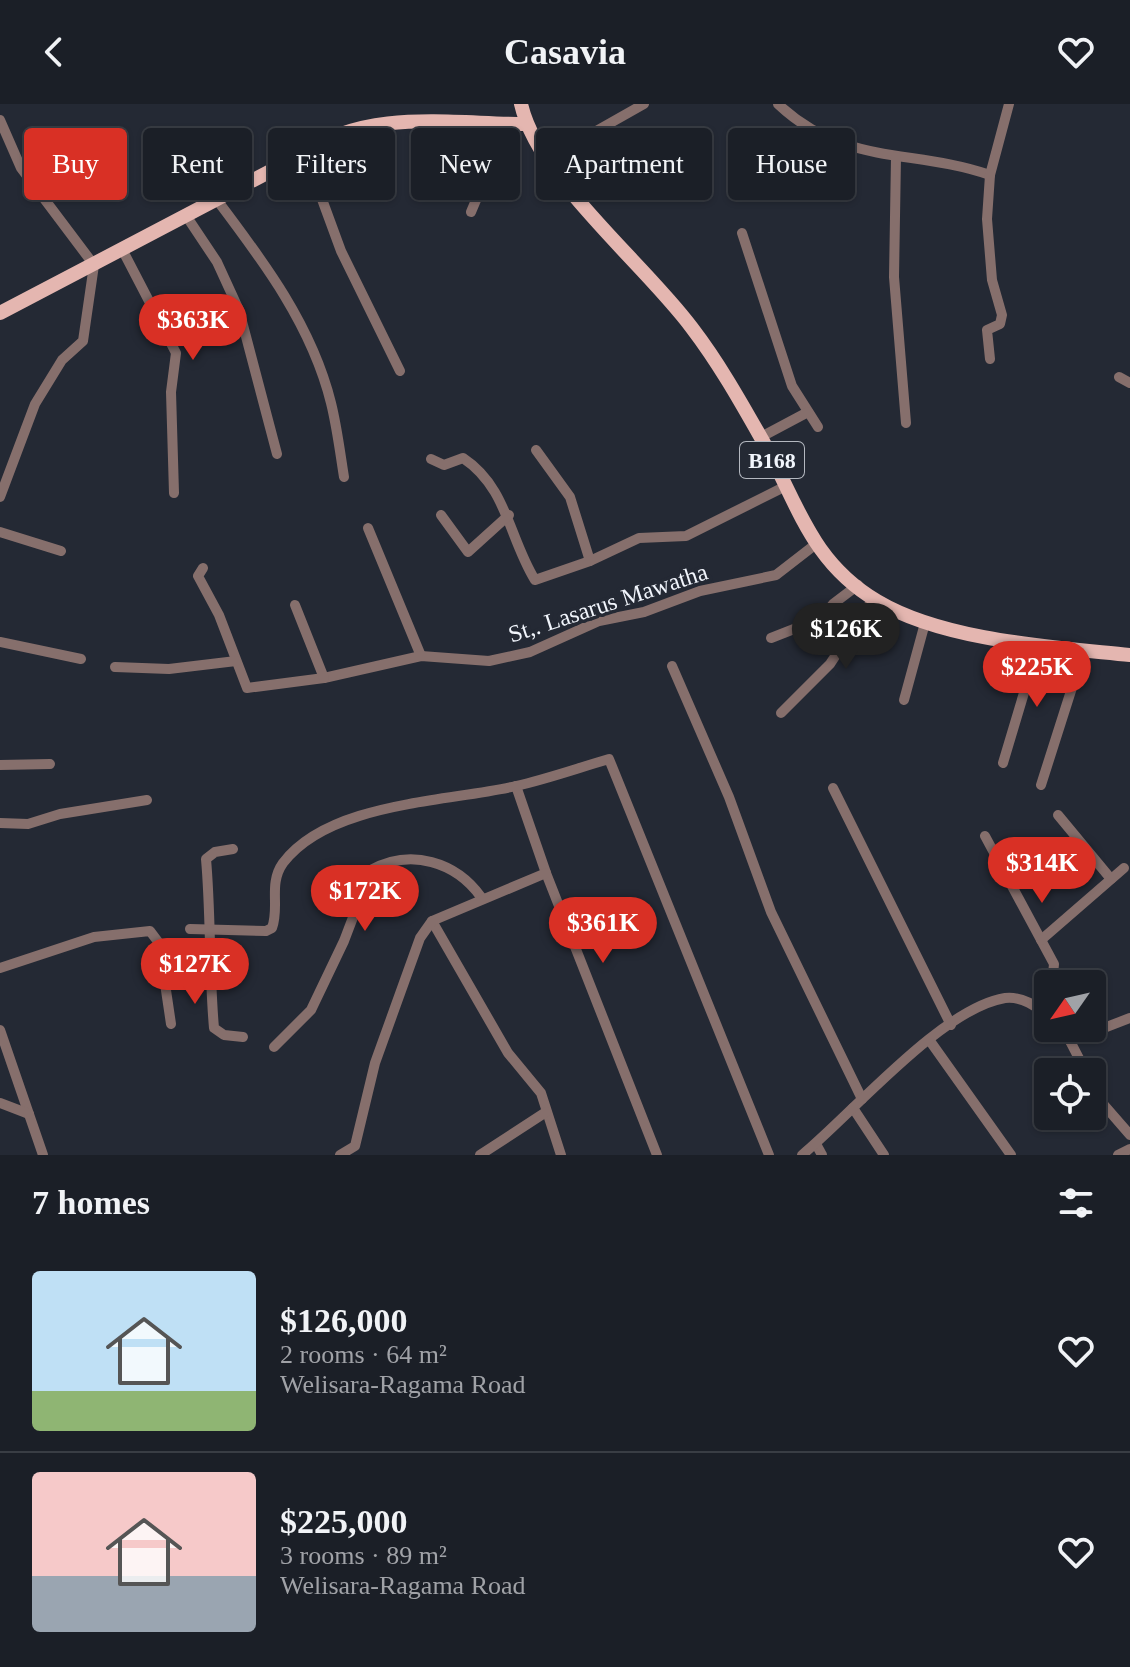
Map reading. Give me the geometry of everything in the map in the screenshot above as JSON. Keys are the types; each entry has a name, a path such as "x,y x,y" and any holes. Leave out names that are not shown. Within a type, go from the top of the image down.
{"main road":[{"name":"B168","path":"521,104 525,124 536,144"},
{"path":"367,128 403,122 525,124"},
{"path":"0,313 217,200"},
{"name":"B168","path":"580,200 691,326 761,437 784,487 816,544 873,599 925,623 1038,646 1130,655"}],"street":[{"path":"599,128 644,104"},
{"path":"778,104 822,137 856,150 964,166 990,175"},
{"path":"990,359 987,330 1000,324 1002,315 992,280 988,234 990,175 1009,104"},
{"path":"0,120 21,168 94,265 83,341 62,360 35,404 0,497"},
{"path":"471,212 508,124"},
{"path":"896,157 894,277 906,423"},
{"path":"217,200 269,268 304,330 330,401 344,477"},
{"path":"322,200 341,251 400,371"},
{"path":"187,217 217,262 239,310 277,454"},
{"path":"742,233 787,373 818,427"},
{"path":"123,251 176,353 171,392 174,493"},
{"path":"1119,377 1130,383"},
{"path":"761,437 808,412"},
{"path":"536,450 570,497 590,561"},
{"path":"431,459 444,465 463,458 486,478 509,515 532,576 539,580 639,538 686,536 784,487"},
{"path":"441,515 468,552 509,515"},
{"path":"368,528 421,656"},
{"path":"0,532 61,551"},
{"name":"St,. Lasarus Mawatha","path":"203,568 198,576 219,615 247,688 324,678 421,656 489,661 530,652 599,621 644,612 700,591 776,575 816,544"},
{"path":"771,638 822,618 833,604 858,585"},
{"path":"781,713 830,664 873,599"},
{"path":"295,605 324,678"},
{"path":"904,700 925,623"},
{"path":"0,642 81,659"},
{"path":"1003,763 1038,646"},
{"path":"1041,785 1084,650"},
{"path":"115,667 169,669 236,661"},
{"path":"672,666 729,797 771,912 862,1099"},
{"path":"190,929 246,931 272,928 274,889 283,863 296,850 341,824 369,813 516,786 609,759 769,1155"},
{"path":"0,765 50,764"},
{"path":"516,786 546,873 657,1155"},
{"path":"833,788 951,1025"},
{"path":"0,823 28,824 60,814 147,800"},
{"path":"1058,815 1111,879"},
{"path":"985,836 1054,964 1053,970"},
{"path":"233,849 215,852 206,859 212,928 214,1028 224,1035 243,1037"},
{"path":"274,1047 311,1010 344,941 371,870 389,860 409,858 454,869 468,879 481,897"},
{"path":"1041,940 1124,868"},
{"path":"340,1155 355,1146 361,1132 375,1063 420,938 432,921 481,897 546,873"},
{"path":"432,921 508,1053 541,1093 561,1155"},
{"path":"0,968 94,937 150,931 159,943 171,1024"},
{"path":"802,1155 862,1099 951,1025 976,1009 1007,997 1034,1004"},
{"path":"1106,1027 1130,1018"},
{"path":"0,1030 43,1155"},
{"path":"930,1041 1011,1155"},
{"path":"0,1103 29,1114"},
{"path":"1106,1107 1130,1135"},
{"path":"853,1108 884,1155"},
{"path":"480,1155 546,1112"},
{"path":"816,1144 822,1155"},
{"path":"1118,1155 1130,1149"}]}
